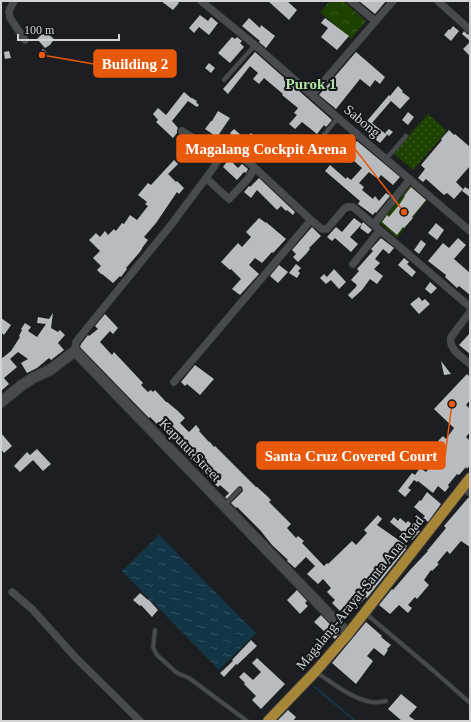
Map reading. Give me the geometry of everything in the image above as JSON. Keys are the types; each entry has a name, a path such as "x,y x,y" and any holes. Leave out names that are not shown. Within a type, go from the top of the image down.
{"main road":[{"name":"Magalang-Arayat-Santa Ana Road","path":"268,721 315,672 348,634 364,612 467,490 470,478"}],"street":[{"path":"14,1 9,10 10,18 25,40"},
{"name":"Sabong","path":"201,1 255,45 470,231"},
{"path":"351,1 375,21"},
{"path":"312,95 392,1"},
{"path":"438,1 470,30"},
{"path":"1,402 22,385 50,370 75,351 76,342 79,338 171,226 214,167 220,156 182,131"},
{"path":"230,147 322,229 327,229 344,209 347,207 353,207 470,307"},
{"path":"206,178 230,199 247,180 255,168"},
{"path":"353,264 410,179"},
{"path":"174,382 311,220"},
{"path":"470,312 450,340 450,345 453,349 470,364"},
{"name":"Kaputut Street","path":"75,351 348,634"},
{"path":"12,592 32,609 76,658 140,721"}],"lane":[{"path":"224,80 255,45"},
{"path":"317,143 338,118"},
{"path":"386,159 406,136"},
{"path":"225,506 240,489"},
{"path":"364,612 470,703"},
{"path":"155,630 153,647 157,655 177,673 189,678 247,721"},
{"path":"315,672 345,692 360,699 372,702 386,701"}],"green space":[{"path":"330,1 343,1 366,21 351,39 320,12"},
{"path":"428,114 447,131 413,170 393,153"},
{"path":"410,186 427,200 397,238 380,223"}],"water":[{"path":"159,535 256,633 219,670 122,571"}],"building":[{"path":"161,1 176,1 179,3 173,10"},
{"path":"268,1 287,1 297,10 289,20"},
{"path":"359,1 386,1 375,14"},
{"path":"200,15 208,21 211,17 218,23 209,35 199,27 194,33 189,28"},
{"path":"249,18 260,28 261,25 275,36 266,48 242,26"},
{"path":"325,18 349,36 337,50 321,37 328,28 321,23"},
{"path":"453,26 459,31 451,41 444,35"},
{"path":"464,31 470,35 470,41 462,34"},
{"path":"47,33 54,39 50,45 45,48 37,39 41,35"},
{"path":"232,37 235,39 237,37 242,41 240,43 244,47 230,63 218,53"},
{"path":"470,42 470,56 463,49"},
{"path":"43,49 47,53 42,57 38,53"},
{"path":"9,51 11,58 5,59 4,52"},
{"path":"255,52 332,120 326,127 324,125 317,134 302,122 295,129 289,124 297,115 294,113 298,108 264,78 259,84 253,79 258,73 250,66 228,94 223,89"},
{"path":"356,52 385,77 380,84 375,80 370,87 360,79 336,109 319,95"},
{"path":"209,63 215,68 211,73 205,68"},
{"path":"398,86 403,91 402,92 410,98 400,109 391,101 372,123 387,135 380,143 361,128"},
{"path":"184,92 197,101 196,102 199,105 197,107 188,101 172,121 178,128 177,133 173,138 156,122 158,120 153,114 158,108 166,115"},
{"path":"218,111 230,118 217,137 205,129"},
{"path":"408,112 414,117 408,125 402,120"},
{"path":"234,129 243,137 238,142 230,133"},
{"path":"389,129 393,132 389,136 385,133"},
{"path":"449,130 470,147 470,166 456,182 463,189 454,199 447,193 444,195 426,179 423,182 418,178 425,169 421,165"},
{"path":"251,133 261,142 252,152 242,143"},
{"path":"352,141 355,143 357,141 400,177 393,185 381,175 378,179 369,172 359,183 364,187 362,190 373,199 375,196 379,201 386,193 390,196 373,215 358,204 360,201 325,171 330,165 346,179 347,177 351,180 362,168 353,160 350,163 340,154"},
{"path":"229,159 238,168 242,164 248,169 246,173 244,172 237,180 223,167"},
{"path":"174,160 178,164 168,174 184,188 179,194 177,192 156,223 144,237 148,240 142,249 126,268 127,269 121,277 120,276 113,283 97,270 101,266 93,258 100,251 89,240 96,233 100,237 105,231 108,235 114,229 116,231 122,223 124,224 130,215 137,220 148,206 145,204 147,202 138,195 148,183 151,185"},
{"path":"259,178 295,212 293,215 281,206 277,210 257,190 251,198 244,192"},
{"path":"411,187 426,200 412,217 413,218 397,235 382,222 387,215 389,217 399,205"},
{"path":"465,187 470,190 470,197 462,191"},
{"path":"259,218 286,239 262,263 255,258 249,265 259,274 240,295 232,289 241,279 221,262 238,243 242,247 251,237 246,232"},
{"path":"354,218 362,224 350,237 358,244 351,252 335,238 332,241 327,237 336,227 342,232"},
{"path":"363,222 372,230 368,234 360,228"},
{"path":"436,223 444,230 437,240 428,233"},
{"path":"312,227 321,236 298,262 293,257 296,254 292,250"},
{"path":"381,238 394,248 389,254 383,249 375,259 380,263 374,269 383,276 377,284 370,279 362,290 352,299 348,295 357,285 351,280 359,271 357,269 373,251 371,249"},
{"path":"458,238 466,245 454,259 470,273 470,295 459,286 457,288 445,277 446,275 428,261 443,243 449,248"},
{"path":"421,240 426,244 419,254 414,250"},
{"path":"404,258 409,262 407,264 416,272 412,277 398,265"},
{"path":"296,264 301,268 298,271 300,273 297,278 289,273"},
{"path":"279,265 288,272 278,283 270,276"},
{"path":"334,269 346,282 339,289 331,280 326,284 320,278 324,274 327,277"},
{"path":"430,282 437,288 431,294 425,289"},
{"path":"419,297 422,301 425,299 430,304 419,314 410,304"},
{"path":"53,313 51,328 58,332 60,330 65,335 58,343 64,350 51,360 49,358 37,368 27,373 21,363 28,359 18,352 10,359 17,367 4,378 9,384 1,391 1,359 11,351 20,337 21,329 25,323 31,327 28,331 37,337 46,324 37,323 38,317 49,319"},
{"path":"105,314 118,328 113,334 110,331 100,342 112,355 114,352 143,383 141,385 148,392 151,390 153,392 155,390 166,402 185,418 180,423 189,432 196,425 200,430 199,431 214,447 215,446 271,500 269,502 291,524 287,528 296,538 298,536 304,541 302,543 324,566 352,541 356,545 367,533 364,530 378,515 382,519 377,525 407,546 367,598 366,597 359,604 356,601 351,606 348,603 340,611 332,603 335,600 327,592 331,588 323,579 318,584 307,574 315,566 306,557 295,568 272,545 260,530 231,503 243,491 242,487 238,487 227,499 225,497 229,493 220,485 218,487 177,444 184,437 175,429 171,433 163,424 162,425 160,423 158,425 150,417 149,418 80,347 88,335 89,336 98,329 95,326"},
{"path":"1,318 11,325 4,335 1,332"},
{"path":"470,333 470,354 459,345"},
{"path":"441,361 451,374 444,375"},
{"path":"195,365 214,379 200,395 187,384 185,386 181,382"},
{"path":"467,374 470,377 470,400 466,405 470,409 470,432 466,437 470,441 470,465 467,469 466,467 459,475 457,474 448,485 449,487 445,492 438,486 433,493 418,481 417,482 414,480 408,488 411,490 405,497 398,491 412,473 415,475 420,468 426,472 433,463 443,455 434,448 443,436 446,439 454,428 434,409"},
{"path":"1,433 12,446 4,453 1,449"},
{"path":"37,449 51,464 43,471 33,460 20,472 14,466 27,452 30,455"},
{"path":"427,492 441,504 428,522 423,518 425,516 414,507 420,500 421,501"},
{"path":"468,498 470,498 470,547 461,541 450,554 447,551 437,563 439,564 432,571 431,570 424,580 429,585 417,599 415,597 408,605 412,608 408,613 399,605 390,614 379,605 428,551 446,528 444,526"},
{"path":"394,517 398,521 400,518 406,523 408,521 420,531 412,540 390,522"},
{"path":"297,590 307,601 305,603 308,606 300,614 287,600"},
{"path":"140,593 158,610 152,617 141,605 140,606 133,600"},
{"path":"321,615 339,634 335,639 314,622"},
{"path":"366,622 391,645 387,649 388,650 384,656 374,648 367,656 373,661 356,684 332,663"},
{"path":"251,640 257,646 237,665 236,664 224,677 220,673 233,661 232,660"},
{"path":"257,658 285,684 261,709 252,700 256,696 239,677 244,672 253,680 261,672 252,663"},
{"path":"401,694 417,707 409,716 416,721 402,721 388,709"},
{"path":"288,710 296,717 293,721 277,721"}],"waterway":[{"path":"315,687 355,721"}],"place":[{"name":"Building 2","path":"42,55"},
{"name":"Magalang Cockpit Arena","path":"404,212"},
{"name":"Santa Cruz Covered Court","path":"452,404"}],"district":[{"name":"Purok 1","path":"311,84"}]}
